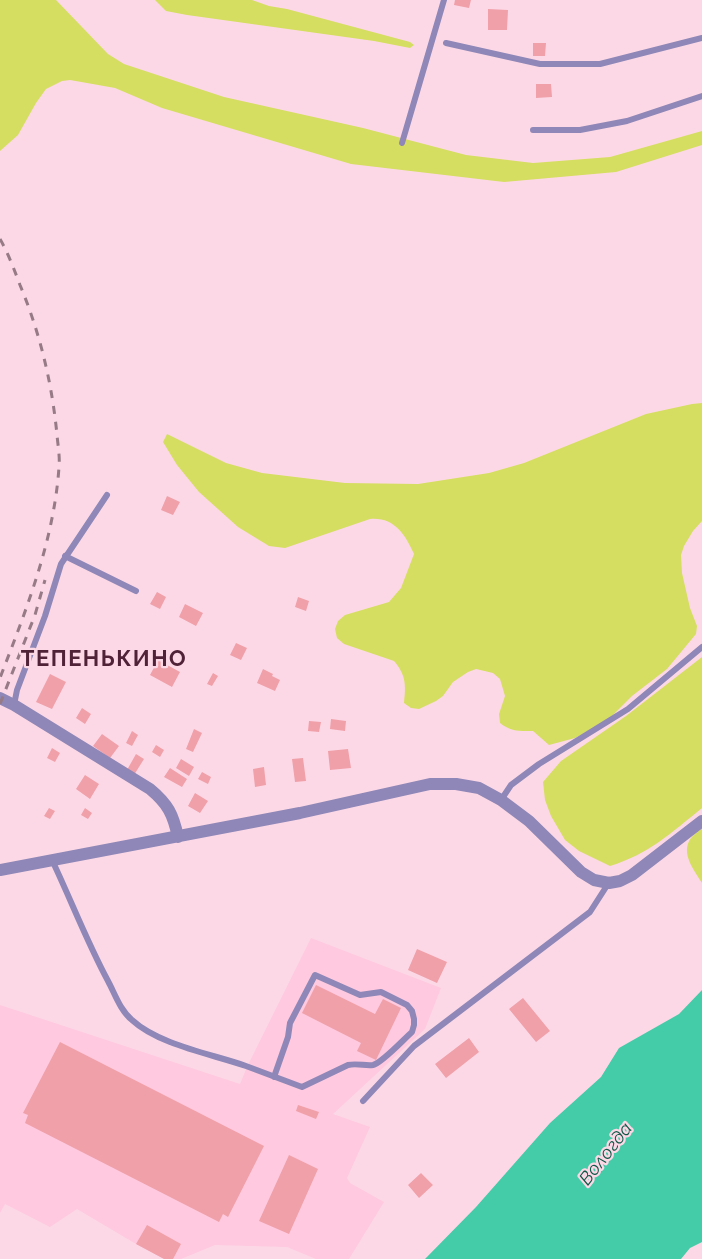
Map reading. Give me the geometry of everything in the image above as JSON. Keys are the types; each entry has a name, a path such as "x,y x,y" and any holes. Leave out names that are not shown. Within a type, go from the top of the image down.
{"street":[{"path":"0,698 150,789 170,811 178,837"},
{"path":"0,870 300,813 430,784 456,784 479,788 501,800 529,821 581,872 594,880 609,883 632,875 702,821"}],"lane":[{"path":"402,143 444,0"},
{"path":"446,43 540,64 600,64 702,38"},
{"path":"533,130 580,130 627,121 702,96"},
{"path":"14,705 17,690 65,556 107,495"},
{"path":"65,556 136,591"},
{"path":"501,800 511,785 628,709 702,646"},
{"path":"52,859 93,952 121,1006 129,1018 148,1032 170,1042 247,1066 274,1077 302,1087 348,1065 379,1063 412,1032 414,1019 412,1011 407,1005 381,992 360,996 315,975 290,1023 288,1037 274,1077"},
{"path":"363,1101 414,1046 590,912 609,883"}],"shaded area":[{"path":"0,0 56,0 108,54 124,64 224,97 363,128 466,155 533,163 610,157 702,131 702,145 616,172 504,182 351,164 162,108 115,88 70,80 62,81 46,89 18,135 0,151"},
{"path":"155,0 252,0 410,42 414,45 410,48 187,15 166,11"},
{"path":"702,403 702,521 693,531 681,555 682,573 690,608 697,626 696,634 667,669 632,696 607,721 575,738 549,745 533,731 520,731 500,723 499,714 505,696 500,679 493,673 476,669 468,672 453,682 443,696 436,701 419,709 411,708 404,703 404,680 394,661 344,644 337,638 335,629 338,621 345,615 389,602 401,588 414,554 398,528 386,521 370,519 285,548 269,546 238,527 199,492 177,465 163,442 167,434 226,463 262,473 345,483 418,484 489,473 524,463 646,414"},
{"path":"702,657 702,808 648,849 610,866 579,851 565,840 551,816 545,800 543,782 561,761 626,716"},
{"path":"702,828 702,883 689,861 687,850 691,838"},
{"path":"311,938 441,988 425,1029 333,1114 370,1127 347,1178 350,1183 384,1202 349,1259 316,1259 287,1247 215,1245 181,1259 164,1259 77,1209 50,1227 5,1204 0,1213 0,1005 240,1084"}],"water":[{"name":"Вологда","path":"702,990 702,1242 690,1248 681,1259 425,1259 476,1207 550,1123 601,1077 619,1048 679,1014"}],"building":[{"path":"455,0 471,0 469,8 454,5"},
{"path":"488,9 508,10 507,30 488,30"},
{"path":"533,43 546,43 545,56 533,56"},
{"path":"536,84 551,84 552,97 536,98"},
{"path":"167,496 180,502 173,515 161,510"},
{"path":"157,592 166,597 160,609 150,604"},
{"path":"298,597 309,601 306,611 295,607"},
{"path":"185,604 203,613 196,626 179,617"},
{"path":"236,643 247,648 241,660 230,655"},
{"path":"158,660 180,672 172,687 150,675"},
{"path":"263,669 280,680 275,691 257,683"},
{"path":"213,673 218,676 212,686 207,684"},
{"path":"50,674 66,682 52,709 36,702"},
{"path":"82,708 91,714 85,724 76,718"},
{"path":"331,719 346,721 345,731 330,729"},
{"path":"309,721 321,722 319,732 308,731"},
{"path":"194,729 202,733 193,752 186,749"},
{"path":"132,731 138,735 132,746 126,743"},
{"path":"102,734 119,746 110,758 93,746"},
{"path":"156,745 164,750 160,757 152,752"},
{"path":"52,748 60,753 55,762 47,758"},
{"path":"348,749 351,768 330,770 328,751"},
{"path":"136,754 144,759 134,775 127,770"},
{"path":"303,758 306,781 295,782 292,759"},
{"path":"181,759 194,767 189,776 176,768"},
{"path":"264,767 266,785 255,787 253,769"},
{"path":"170,768 187,779 182,787 164,777"},
{"path":"202,772 211,777 208,784 198,779"},
{"path":"85,775 99,784 90,799 76,789"},
{"path":"195,793 208,801 200,813 188,806"},
{"path":"49,808 55,811 50,819 44,816"},
{"path":"85,808 92,813 88,819 81,815"},
{"path":"417,949 447,962 437,983 408,970"},
{"path":"316,985 375,1014 383,999 401,1008 376,1060 357,1051 361,1043 302,1013"},
{"path":"523,998 550,1031 536,1042 509,1009"},
{"path":"469,1038 479,1052 446,1078 435,1064"},
{"path":"60,1042 264,1146 228,1217 223,1214 219,1222 25,1123 28,1115 23,1113"},
{"path":"298,1105 319,1112 316,1119 296,1111"},
{"path":"289,1155 318,1169 289,1234 259,1221"},
{"path":"421,1173 433,1185 419,1198 408,1185"},
{"path":"147,1225 181,1244 173,1259 164,1259 136,1244"}],"railway":[{"path":"0,239 27,303 44,358 55,416 59,459 56,495 45,548 29,601 0,678"},
{"path":"0,704 35,615 45,580"}],"district":[{"name":"ТЕПЕНЬКИНО","path":"104,659"}]}
